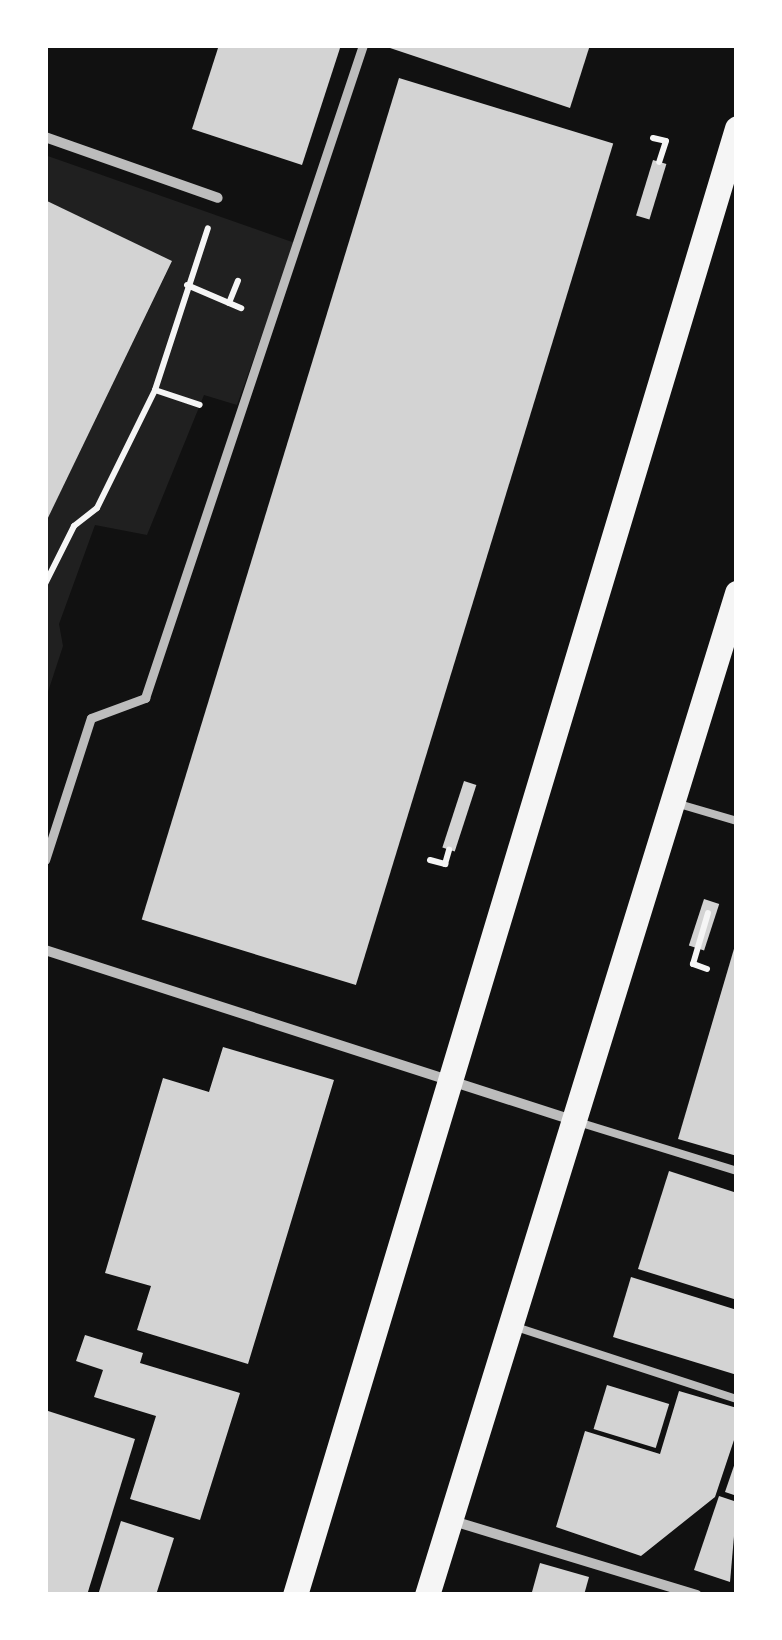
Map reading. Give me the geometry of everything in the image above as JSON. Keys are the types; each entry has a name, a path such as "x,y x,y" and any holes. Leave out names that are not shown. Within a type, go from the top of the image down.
{"main road":[{"path":"295,1595 737,128"},
{"path":"427,1595 737,593"}],"street":[{"path":"45,860 91,718 145,698 363,45"},
{"path":"45,137 218,198"},
{"path":"45,950 450,1075 574,1120"},
{"path":"450,1520 697,1595"}],"lane":[{"path":"672,802 737,821"},
{"path":"574,1120 737,1171"},
{"path":"511,1325 737,1399"}],"path":[{"path":"652,138 666,141 659,162"},
{"path":"45,584 74,526 96,508 155,390 218,198"},
{"path":"229,303 238,282"},
{"path":"187,286 271,321"},
{"path":"155,390 200,405"},
{"path":"430,860 444,864 449,850"},
{"path":"706,969 693,964 708,913"}],"shaded area":[{"path":"45,155 295,243 237,405 204,395 147,535 95,525 59,624 63,646 45,701 45,524 172,262 45,200"}],"building":[{"path":"219,45 341,45 302,165 192,129"},
{"path":"381,45 590,45 570,108"},
{"path":"399,78 613,143 356,985 142,920"},
{"path":"653,160 666,164 649,220 636,215"},
{"path":"45,200 172,261 45,524"},
{"path":"464,781 476,785 455,852 442,848"},
{"path":"704,899 719,904 704,951 689,946"},
{"path":"737,943 737,1156 678,1139"},
{"path":"223,1047 334,1080 248,1364 137,1330 151,1286 105,1273 163,1078 209,1092"},
{"path":"669,1171 737,1193 737,1300 638,1269"},
{"path":"631,1277 737,1310 737,1375 613,1337"},
{"path":"85,1335 143,1353 140,1363 240,1393 200,1520 130,1499 156,1416 94,1397 103,1370 76,1361"},
{"path":"607,1385 669,1404 656,1448 594,1429"},
{"path":"679,1391 737,1408 737,1431 715,1497 641,1556 556,1527 585,1431 660,1454"},
{"path":"45,1410 135,1439 87,1595 45,1595"},
{"path":"737,1457 737,1496 725,1492"},
{"path":"719,1496 737,1502 730,1582 694,1570"},
{"path":"121,1521 174,1538 156,1595 98,1595"},
{"path":"540,1563 589,1577 584,1595 532,1592"}]}
